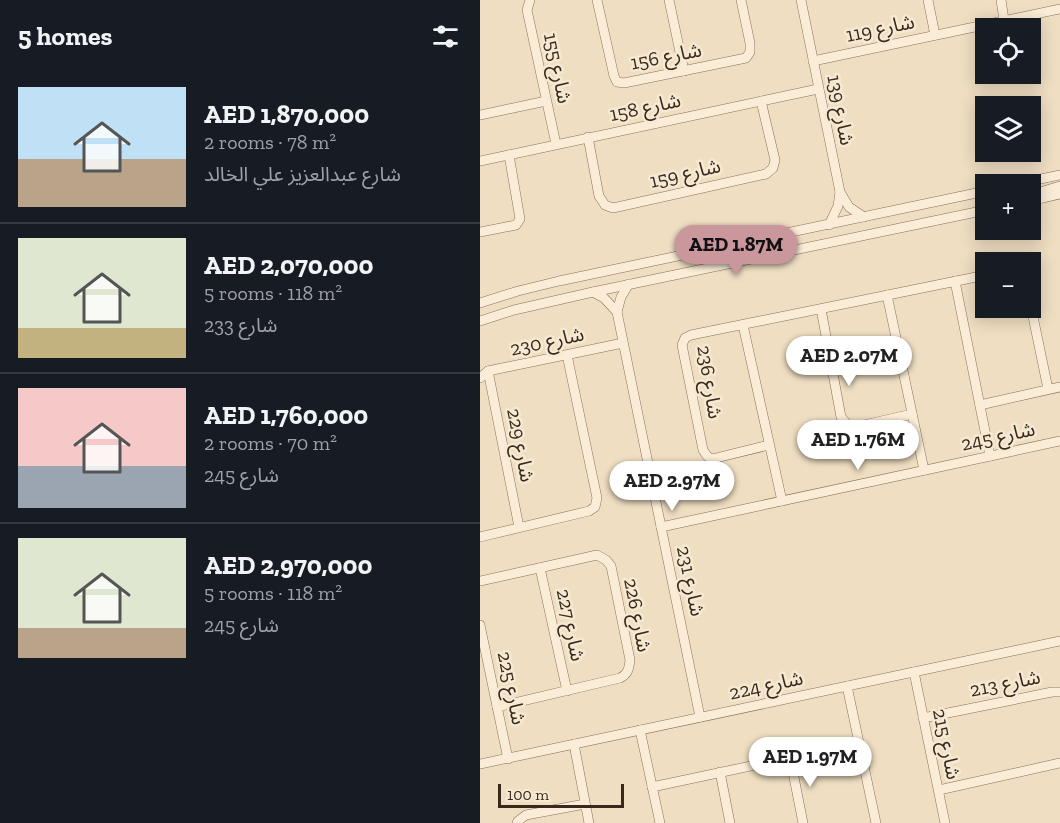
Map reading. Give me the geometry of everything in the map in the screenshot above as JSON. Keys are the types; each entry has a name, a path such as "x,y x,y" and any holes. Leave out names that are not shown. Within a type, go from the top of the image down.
{"street":[{"name":"شارع 155","path":"530,0 527,10 556,144"},
{"name":"شارع 156","path":"597,0 614,76 617,82 624,83 746,58 750,52 750,43 741,0"},
{"path":"669,0 684,71"},
{"name":"شارع 139","path":"801,0 840,192 849,207 864,217"},
{"path":"928,0 935,35"},
{"path":"1001,0 1004,18"},
{"name":"شارع 119","path":"1014,18 1060,9"},
{"name":"شارع 119","path":"813,61 975,26"},
{"name":"شارع 158","path":"480,161 818,89"},
{"path":"480,115 546,101"},
{"name":"شارع 159","path":"588,137 600,196 605,205 613,208 766,174 772,168 775,160 761,101"},
{"path":"480,232 516,225 520,219 509,154"},
{"path":"1041,179 1060,175"},
{"path":"1041,192 1060,186"},
{"name":"شارع 139","path":"829,225 838,206 840,192"},
{"path":"480,303 559,280 975,193"},
{"path":"1041,197 1060,194"},
{"path":"480,321 514,310 629,284 975,212"},
{"path":"736,244 734,253 739,261"},
{"path":"719,248 724,255 723,265"},
{"name":"شارع 236","path":"769,445 712,459 707,456 682,345 684,338 975,277"},
{"path":"955,281 990,456"},
{"path":"616,312 629,284"},
{"path":"593,292 604,298 616,312"},
{"path":"887,295 924,470"},
{"path":"821,309 841,417 848,425 855,427 912,414"},
{"name":"شارع 231","path":"616,312 700,717"},
{"path":"1033,318 1048,389"},
{"path":"743,324 782,501"},
{"name":"شارع 230","path":"480,378 488,371 623,343"},
{"path":"480,537 589,511 595,507 597,498 567,355"},
{"name":"شارع 229","path":"488,371 519,526"},
{"path":"980,405 1060,387"},
{"name":"شارع 245","path":"661,527 1060,441"},
{"name":"شارع 226","path":"480,581 597,555 611,566 630,660 626,674 620,678 497,707"},
{"name":"شارع 227","path":"540,568 567,691"},
{"name":"شارع 225","path":"480,626 508,759"},
{"name":"شارع 224","path":"480,764 1060,641"},
{"name":"شارع 215","path":"914,672 945,823"},
{"path":"847,686 876,823"},
{"name":"شارع 213","path":"923,718 1060,692"},
{"path":"640,730 660,823"},
{"path":"652,787 859,743"},
{"path":"574,744 589,823"},
{"path":"790,758 803,823"},
{"path":"939,790 1060,763"},
{"path":"720,772 730,823"},
{"path":"517,823 526,815 585,804"}]}
